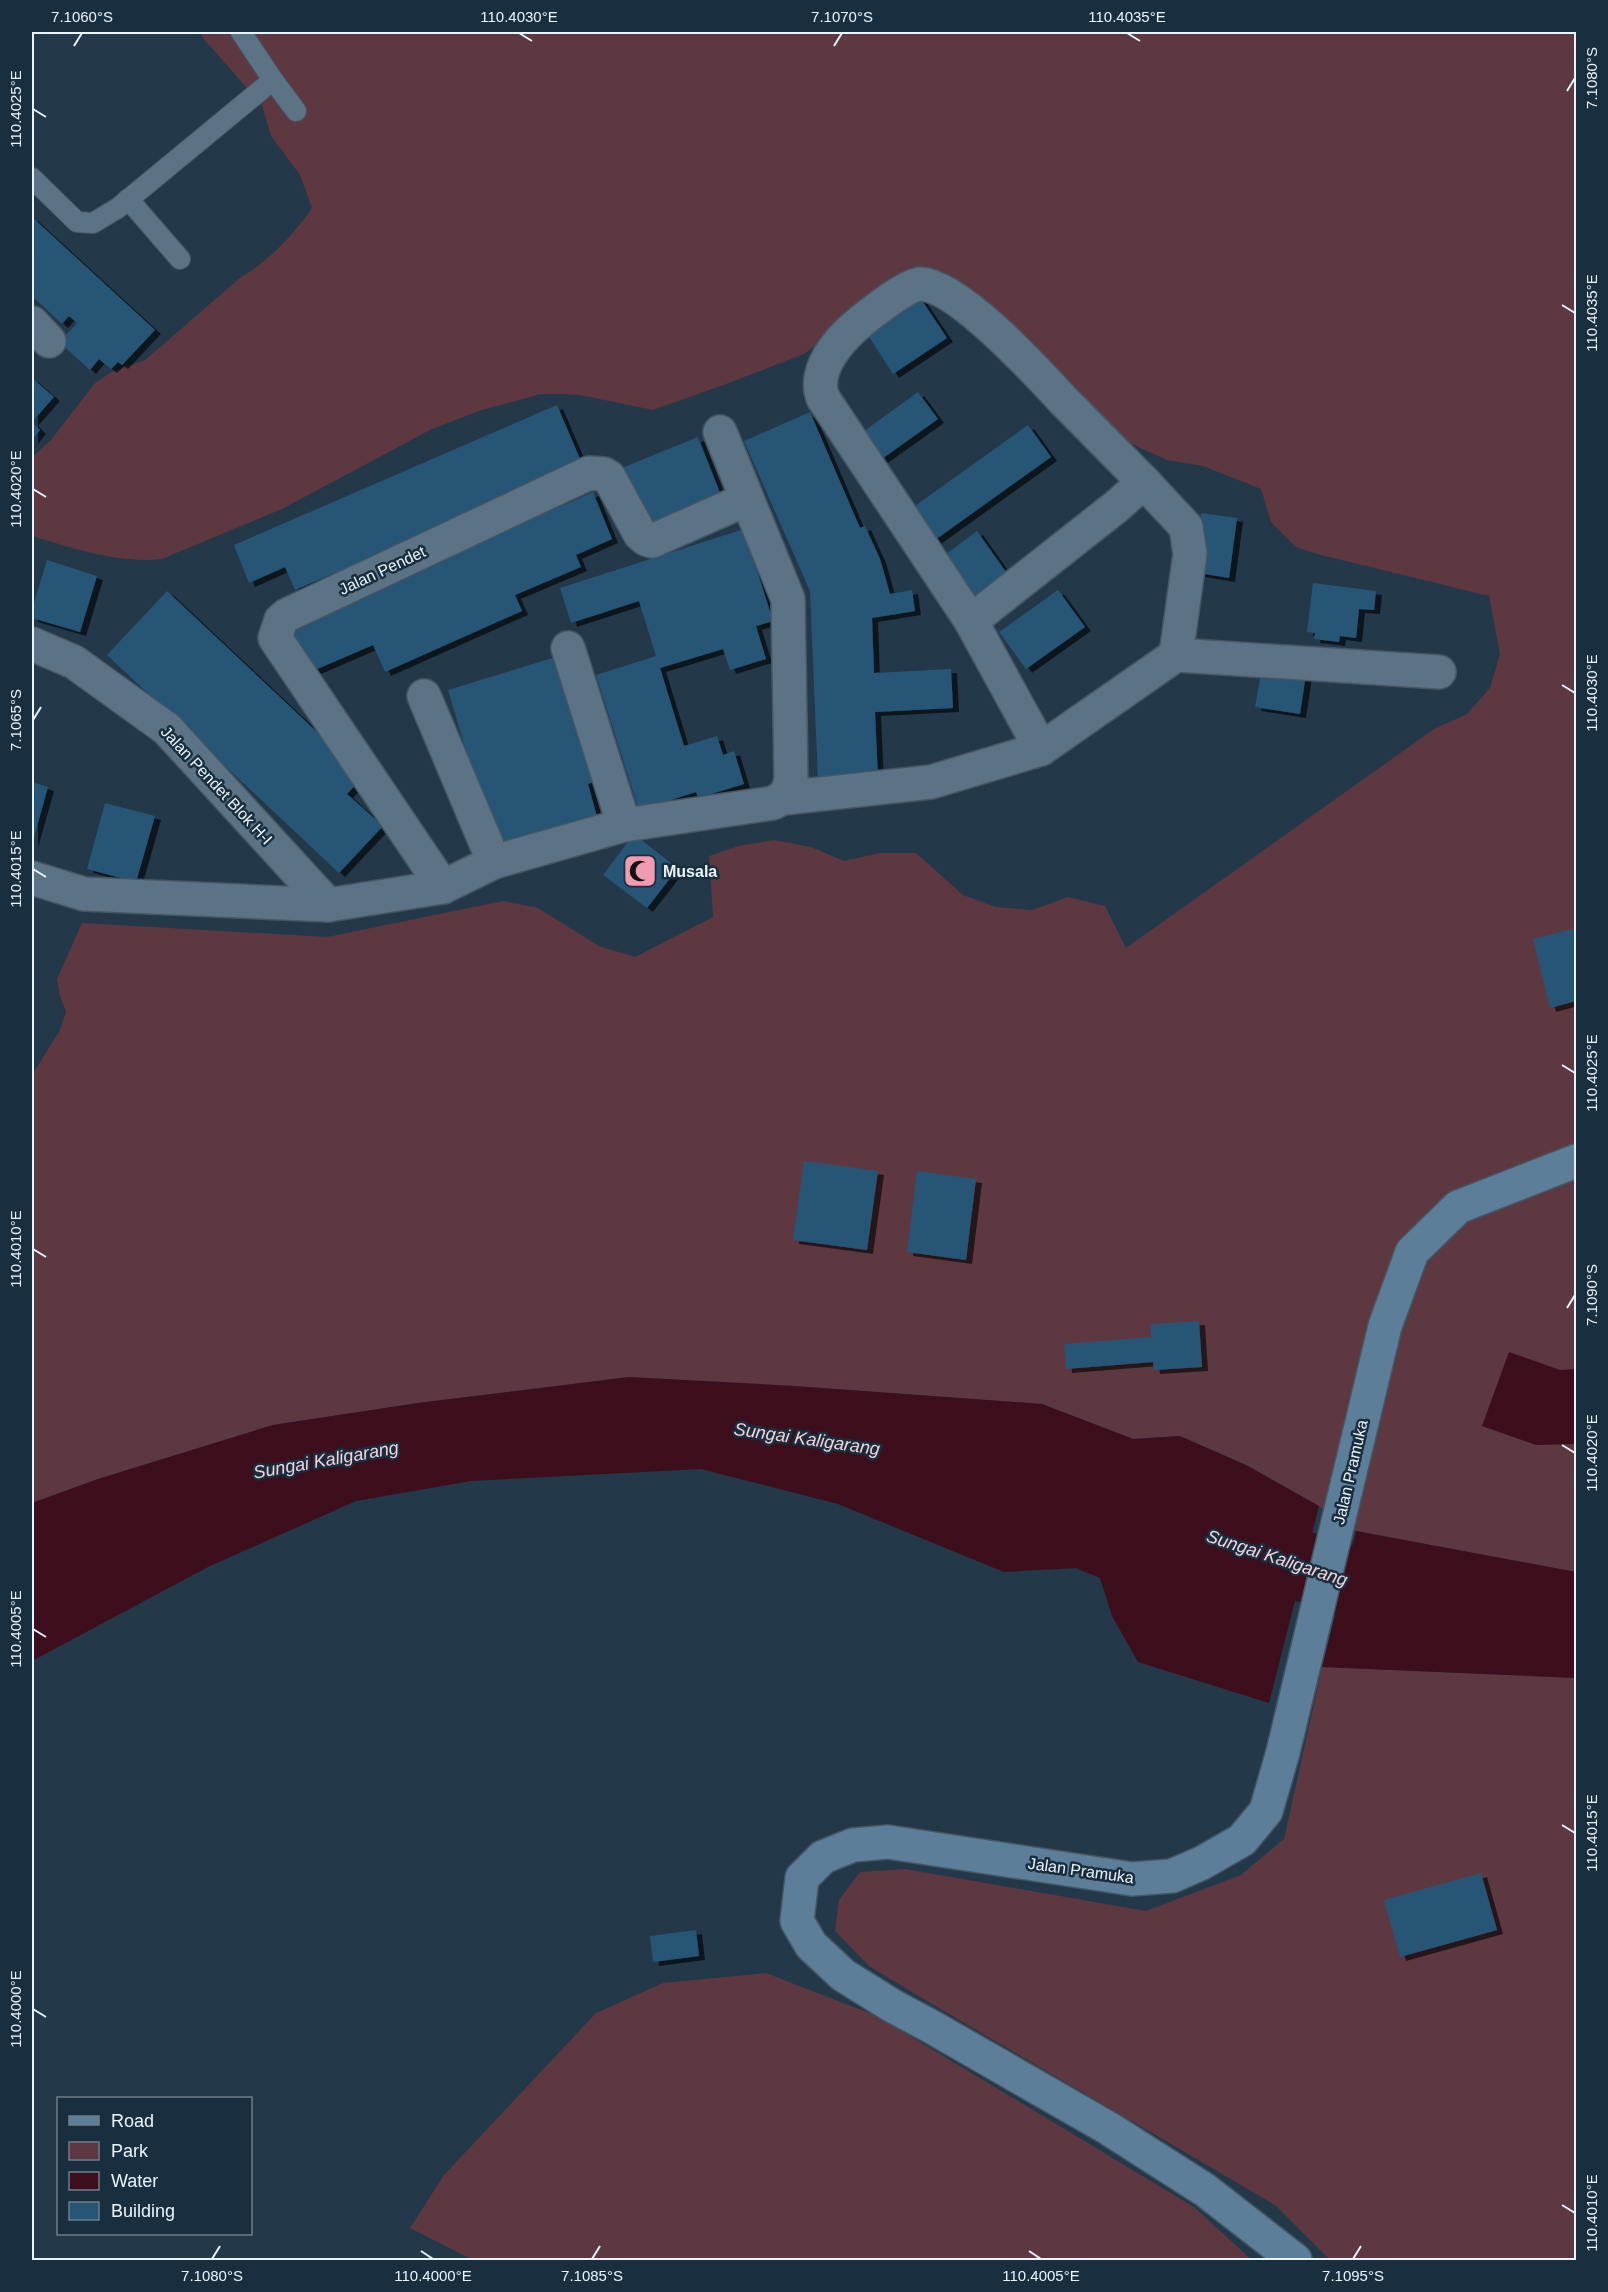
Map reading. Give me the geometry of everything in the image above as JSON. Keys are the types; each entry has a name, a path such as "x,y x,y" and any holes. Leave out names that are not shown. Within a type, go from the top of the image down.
{"main road":[{"name":"Jalan Pramuka","path":"1295,2260 1186,2177 1108,2128 891,2006 843,1975 811,1945 797,1921 802,1878 823,1857 853,1845 888,1842 1132,1879 1172,1876 1202,1863 1242,1839 1266,1810 1283,1752 1385,1326 1412,1252 1458,1207 1576,1161"}],"street":[{"path":"1041,749 971,621 820,391 822,373 833,351 861,320 916,284 943,291 1012,346 1144,482 1186,527 1190,554 1176,655"},
{"path":"720,432 788,599 791,778 784,798"},
{"name":"Jalan Pendet","path":"443,887 275,638 281,620 287,615 589,473 604,474 609,477 640,534 652,541 747,499"},
{"path":"971,621 1144,482"},
{"name":"Jalan Pendet Blok H-I","path":"32,644 74,662 167,729 328,905"},
{"path":"568,648 624,825"},
{"path":"32,878 84,894 328,905 443,887 494,862 624,825 773,803 784,798 931,782 1041,749 1176,655 1439,672"},
{"path":"424,696 494,862"}],"lane":[{"path":"241,32 296,111"},
{"path":"32,178 77,222 93,223 128,199 273,80"},
{"path":"128,199 180,260"}],"green space":[{"path":"201,32 1576,32 1576,1572 1356,1531 1340,1524 1319,1506 1246,1465 1180,1436 1133,1439 1042,1404 629,1377 418,1403 273,1425 98,1479 32,1503 32,1075 60,1030 66,1012 57,979 82,923 327,937 503,901 538,908 599,946 635,957 713,917 709,856 738,846 774,840 811,847 844,861 880,853 916,853 963,895 996,907 1032,910 1068,897 1105,906 1126,948 1434,729 1467,714 1490,688 1500,654 1489,596 1296,547 1271,522 1261,489 1203,466 1167,460 1136,446 1076,409 917,270 804,354 726,384 653,410 580,395 541,394 482,410 432,429 282,509 162,559 112,557 32,536 32,457 51,440 95,383 110,373 145,360 241,277 271,255 297,228 312,208 300,175 271,136 262,105 202,37"},
{"path":"1322,1667 1576,1678 1576,2260 1330,2260 1275,2205 869,1966 835,1931 839,1900 860,1872 905,1869 1146,1911 1241,1875 1284,1839"},
{"path":"766,1973 877,2016 1194,2207 1252,2260 473,2260 410,2228 444,2175 596,2013 663,1983"}],"water":[{"path":"1509,1352 1560,1370 1576,1369 1576,1444 1536,1445 1482,1426"},
{"path":"629,1377 1042,1404 1133,1439 1180,1436 1246,1465 1319,1506 1269,1703 1138,1662 1112,1616 1100,1578 1076,1568 1004,1572 838,1504 701,1469 471,1481 356,1501 208,1567 32,1661 32,1503 98,1479 273,1425 418,1403"},
{"path":"1356,1531 1576,1572 1576,1678 1322,1667"}],"building":[{"path":"32,217 155,330 122,365 118,362 111,369 99,359 90,370 59,342 77,323 69,316 62,324 32,296"},
{"path":"917,293 947,338 893,374 864,329"},
{"path":"32,378 54,397 32,422"},
{"path":"918,392 938,419 879,461 860,434"},
{"path":"557,405 583,466 295,590 285,567 249,583 234,545"},
{"path":"810,412 860,528 865,526 880,559 890,594 912,590 915,611 872,618 874,673 951,669 953,708 875,712 878,779 818,781 810,591 744,441"},
{"path":"32,422 40,430 32,440"},
{"path":"1028,425 1051,457 935,540 912,508"},
{"path":"698,437 722,498 645,528 622,468"},
{"path":"593,492 612,539 576,555 581,567 515,595 522,611 385,672 373,645 308,673 287,628"},
{"path":"1201,513 1237,518 1229,578 1193,572"},
{"path":"744,529 773,621 756,626 766,659 730,670 723,649 660,668 684,746 717,736 723,755 734,751 744,784 698,798 696,792 639,810 596,675 656,656 639,601 571,623 560,588"},
{"path":"977,531 1011,579 979,602 945,555"},
{"path":"47,560 97,576 80,632 32,618 32,610"},
{"path":"1313,583 1376,591 1374,610 1359,609 1356,638 1340,636 1339,642 1314,639 1315,633 1307,632"},
{"path":"1058,590 1085,627 1026,669 999,632"},
{"path":"167,591 364,776 347,794 383,826 339,873 107,655"},
{"path":"562,655 600,780 588,784 599,824 497,855 448,690"},
{"path":"1262,667 1306,674 1300,714 1255,707"},
{"path":"32,782 48,787 32,844"},
{"path":"105,803 155,816 136,882 87,869"},
{"name":"Musala","path":"634,834 678,868 647,908 603,875"},
{"path":"1576,928 1576,1001 1550,1008 1533,939"},
{"path":"804,1161 878,1171 867,1250 793,1240"},
{"path":"917,1171 976,1179 966,1260 907,1252"},
{"path":"1199,1321 1202,1367 1154,1370 1153,1362 1066,1369 1064,1344 1151,1337 1151,1324"},
{"path":"1481,1873 1497,1930 1400,1957 1384,1900"},
{"path":"696,1930 699,1956 653,1962 650,1936"}],"waterway":[{"name":"Sungai Kaligarang","path":"1211,1536 1378,1591 1576,1607"}],"place":[{"name":"Musala","path":"640,871"}]}
